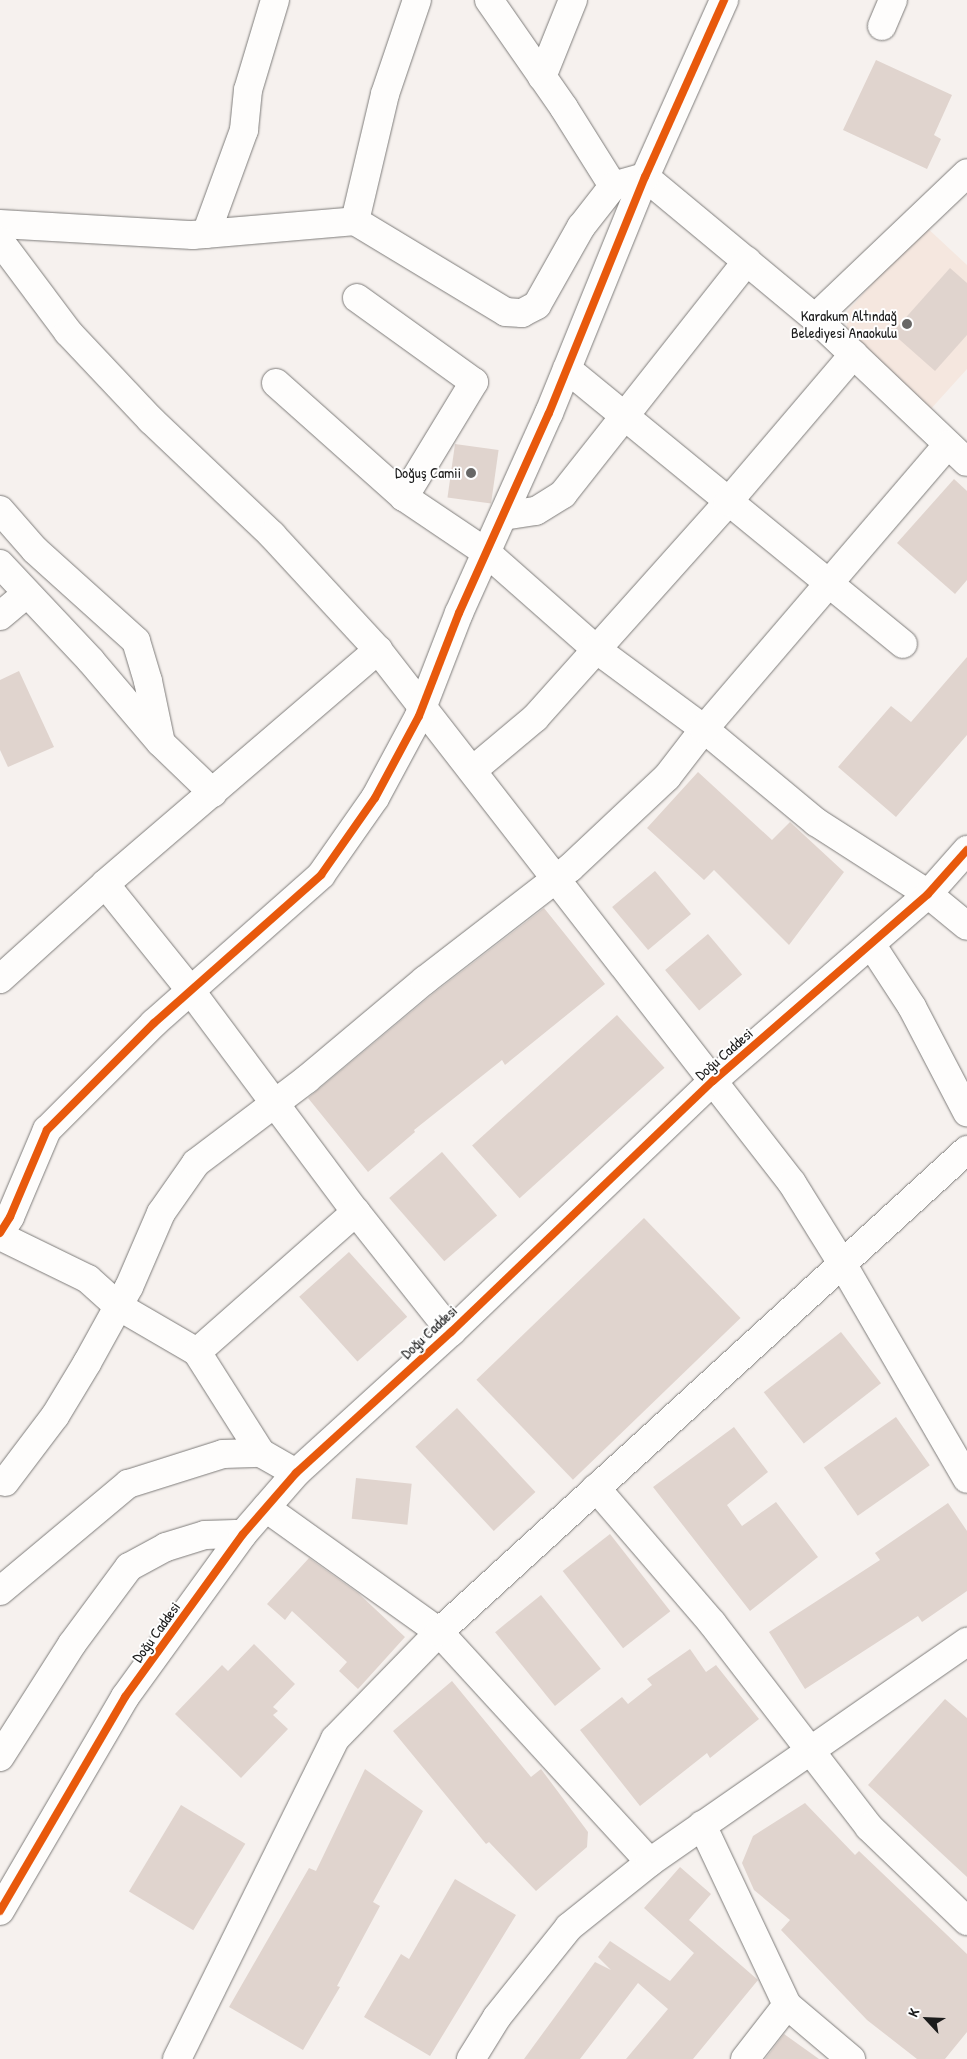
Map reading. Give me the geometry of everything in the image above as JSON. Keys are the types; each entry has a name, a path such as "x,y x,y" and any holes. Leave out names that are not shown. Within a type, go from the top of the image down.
{"street":[{"path":"206,234 244,130 248,90 275,0"},
{"path":"356,221 385,94 417,0"},
{"path":"489,0 613,186"},
{"path":"542,77 573,0"},
{"path":"296,1473 261,1452 197,1352 118,1306 88,1279 0,1234 10,1217 47,1130 154,1023 320,875 375,798 423,705 567,369 645,177 724,0"},
{"path":"882,26 893,0"},
{"path":"815,318 967,173"},
{"path":"0,224 206,234 356,221 506,312 522,313 537,304 581,227 613,186 645,177"},
{"path":"2,1482 55,1416 118,1306 161,1213 196,1163 274,1104 557,878 667,777 704,729 829,584 957,453 815,318 645,177"},
{"path":"0,241 68,332 151,420 272,536 378,650 423,705 792,1183 844,1265 967,1479"},
{"path":"503,516 536,511 563,494 623,415 747,261"},
{"path":"357,298 474,382 404,498"},
{"path":"473,770 535,718 728,502 854,354"},
{"path":"567,369 903,644"},
{"path":"276,382 404,498 487,553 596,649 704,729 816,822 928,894 967,926"},
{"path":"0,510 35,550 136,641 148,681 161,743"},
{"path":"0,564 161,743 213,792"},
{"path":"0,616 27,593"},
{"path":"0,979 104,884 378,650"},
{"name":"Doğu Caddesi","path":"0,1911 125,1696 243,1534 296,1473 450,1332 713,1081 928,894 967,850"},
{"path":"104,884 191,990 274,1104 450,1332"},
{"path":"871,944 912,1007 967,1112"},
{"path":"177,2059 335,1740 439,1632 844,1265 967,1150"},
{"path":"197,1352 356,1212"},
{"path":"3,1583 128,1484 223,1454 261,1452"},
{"path":"596,1488 712,1623 869,1827 967,1921"},
{"path":"266,1508 439,1632 597,1808 650,1862"},
{"path":"0,1757 72,1644 130,1567 166,1547 205,1535 243,1534"},
{"path":"471,2059 497,2017 569,1928 650,1862 967,1642"},
{"path":"702,1825 787,2005 851,2059"},
{"path":"745,2059 787,2005"}],"shaded area":[{"name":"Karakum Altındağ Belediyesi Anaokulu","path":"924,225 967,265 967,369 929,411 848,335 846,313"}],"building":[{"path":"876,60 952,95 934,135 941,139 927,169 843,130"},
{"path":"950,268 967,283 967,335 935,371 892,333"},
{"name":"Doğuş Camii","path":"455,444 499,450 491,504 447,497"},
{"path":"954,479 967,491 967,580 955,594 897,543"},
{"path":"967,657 967,735 896,817 838,767 891,706 911,722"},
{"path":"19,671 54,747 8,767 0,750 0,680"},
{"path":"698,772 772,840 790,822 844,872 789,945 714,870 704,880 647,828"},
{"path":"655,871 691,914 648,950 612,907"},
{"path":"544,908 605,984 505,1065 502,1060 414,1130 415,1132 368,1172 308,1098 435,992"},
{"path":"708,934 742,975 699,1011 665,970"},
{"path":"617,1015 665,1068 520,1198 472,1145"},
{"path":"442,1152 497,1215 444,1261 389,1198"},
{"path":"644,1218 741,1318 573,1480 476,1380"},
{"path":"349,1252 407,1317 357,1361 299,1297"},
{"path":"841,1332 881,1383 804,1444 764,1392"},
{"path":"457,1408 535,1492 494,1531 415,1447"},
{"path":"896,1417 930,1465 858,1516 824,1467"},
{"path":"734,1427 768,1472 727,1505 742,1526 776,1502 818,1557 750,1611 653,1487"},
{"path":"356,1478 412,1484 407,1525 352,1519"},
{"path":"948,1503 967,1531 967,1591 922,1622 918,1616 805,1689 769,1632 880,1560 875,1553"},
{"path":"610,1534 670,1611 623,1648 563,1571"},
{"path":"309,1558 358,1593 405,1637 358,1689 339,1671 347,1662 292,1611 285,1620 267,1604"},
{"path":"541,1595 601,1669 555,1706 495,1632"},
{"path":"254,1644 295,1684 273,1707 278,1711 273,1715 288,1729 241,1778 175,1714 222,1665 228,1671"},
{"path":"690,1649 706,1672 716,1665 759,1719 710,1758 707,1753 640,1806 580,1730 622,1697 628,1704 652,1685 647,1679"},
{"path":"452,1681 531,1777 541,1769 588,1832 587,1847 536,1891 489,1842 486,1844 393,1731"},
{"path":"945,1699 967,1718 967,1877 868,1785"},
{"path":"365,1769 423,1811 373,1902 380,1906 337,1986 340,1987 303,2050 229,2007 309,1868 316,1871"},
{"path":"805,1803 855,1855 859,1851 967,1954 967,2032 945,2059 917,2059 867,2020 781,1930 790,1920 754,1890 742,1863 753,1836"},
{"path":"181,1805 245,1844 193,1930 129,1892"},
{"path":"680,1867 711,1894 689,1920 758,1980 693,2059 626,2059 668,2009 638,1983 580,2059 524,2059 595,1962 611,1970 598,1957 610,1941 670,1981 694,1953 644,1908"},
{"path":"455,1879 516,1915 430,2056 364,2017 401,1954 409,1959"},
{"path":"784,2034 819,2059 765,2059"}],"cycle path":[{"path":"0,1233 10,1217 47,1130 154,1023 321,875 375,798 419,716 459,613 549,413 645,177 724,0"},
{"path":"0,1911 125,1697 243,1534 296,1473 451,1332 713,1081 928,894 967,850"}],"place":[{"name":"Karakum Altındağ Belediyesi Anaokulu","path":"907,324"},
{"name":"Doğuş Camii","path":"471,473"}]}
